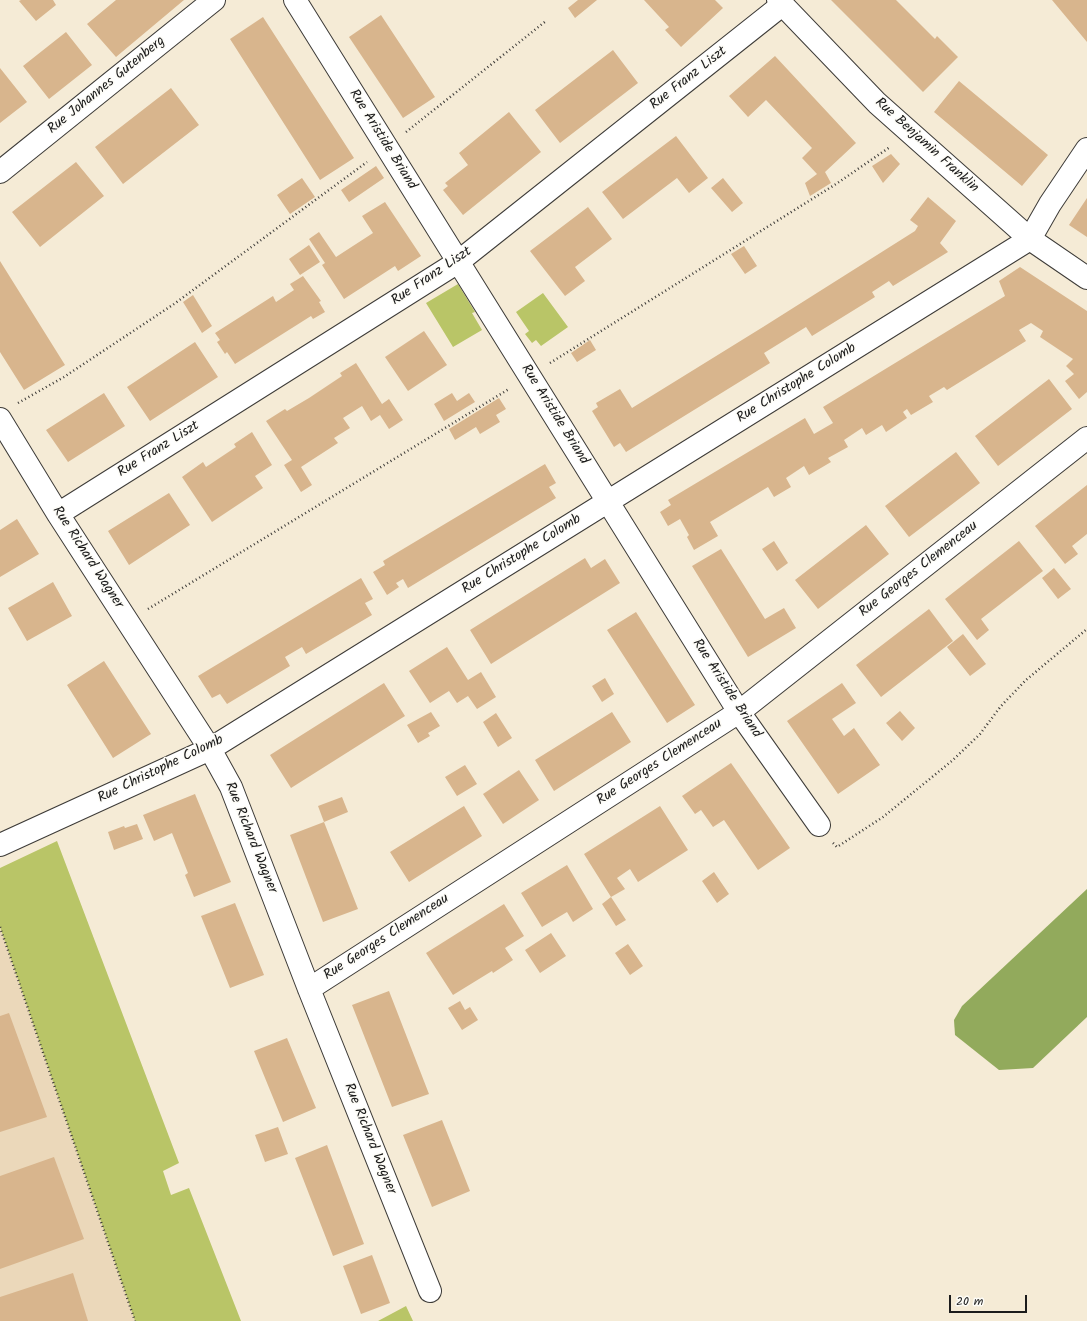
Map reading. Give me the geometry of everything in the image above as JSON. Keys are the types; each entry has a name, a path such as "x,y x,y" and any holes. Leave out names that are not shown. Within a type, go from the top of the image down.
{"street":[{"name":"Rue Johannes Gutenberg","path":"0,172 214,0"},
{"name":"Rue Aristide Briand","path":"295,0 739,712 819,825"},
{"name":"Rue Benjamin Franklin","path":"780,2 877,103 1030,239 1087,278"},
{"name":"Rue Franz Liszt","path":"58,514 458,262 780,2"},
{"path":"1030,239 1050,204 1087,149"},
{"name":"Rue Christophe Colomb","path":"0,844 210,749 1030,239"},
{"name":"Rue Richard Wagner","path":"6,413 58,514 210,749 231,787 309,989 430,1291"},
{"name":"Rue Georges Clemenceau","path":"309,989 739,712 1087,438"}],"path":[{"path":"6,413 64,377 174,304 387,147 546,20"},
{"path":"819,825 837,848 883,817 953,760 980,734 1001,706 1026,680 1087,629"},
{"path":"0,927 135,1321"}],"shaded area":[{"path":"0,927 135,1321 0,1321"}],"green space":[{"path":"458,284 475,312 472,313 482,330 453,347 426,303"},
{"path":"543,293 568,327 541,346 536,340 532,343 525,334 529,331 516,312"},
{"path":"57,841 179,1163 163,1171 171,1195 189,1188 241,1321 135,1321 0,927 0,868"},
{"path":"1087,889 1087,1017 1033,1068 999,1070 955,1035 954,1020 962,1006"},
{"path":"406,1306 413,1321 378,1321"}],"building":[{"path":"53,0 56,5 36,21 19,1"},
{"path":"116,0 184,0 116,57 87,24"},
{"path":"578,0 597,0 575,18 568,8"},
{"path":"644,0 715,0 723,8 681,47 665,30 669,27"},
{"path":"831,0 896,0 935,39 937,36 958,57 923,92"},
{"path":"1052,0 1087,0 1087,42"},
{"path":"381,15 435,97 403,118 349,37"},
{"path":"263,17 354,158 320,180 230,39"},
{"path":"66,32 92,65 49,99 23,66"},
{"path":"613,50 638,83 560,143 535,110"},
{"path":"775,56 856,143 825,172 831,183 810,196 805,183 817,174 802,158 812,148 766,100 748,117 729,96"},
{"path":"0,68 27,102 0,123"},
{"path":"959,81 1048,155 1022,186 934,112"},
{"path":"171,88 199,125 123,184 95,147"},
{"path":"509,112 541,152 463,215 443,190 448,186 445,183 468,165 459,153"},
{"path":"676,136 708,178 689,193 677,178 623,219 602,192"},
{"path":"891,154 900,164 883,183 872,166"},
{"path":"76,162 104,196 40,247 12,212"},
{"path":"376,166 384,178 349,202 341,190"},
{"path":"302,178 315,197 290,214 277,195"},
{"path":"723,178 743,203 732,212 711,188"},
{"path":"928,197 956,221 940,243 948,252 893,286 889,281 872,292 875,297 812,336 806,327 764,353 770,363 626,452 620,443 614,447 592,411 598,407 596,403 620,389 632,408 763,327 915,231 918,226 910,220"},
{"path":"1087,198 1087,237 1069,225"},
{"path":"385,202 421,256 398,271 395,266 344,299 322,265 325,263 309,239 319,232 336,257 373,233 362,216"},
{"path":"588,207 612,239 575,267 585,281 565,296 530,251"},
{"path":"309,245 320,262 300,275 289,259"},
{"path":"744,246 757,266 745,274 731,254"},
{"path":"0,261 65,365 24,390 0,352"},
{"path":"1020,267 1087,311 1087,392 1079,399 1065,381 1074,374 1066,366 1073,359 1040,337 1043,331 1031,323 1019,330 1026,341 947,390 944,387 929,396 933,402 911,415 907,409 903,412 907,418 886,432 882,425 866,435 862,428 844,440 848,447 828,458 831,462 809,475 804,466 786,478 791,487 774,497 768,487 710,522 718,536 694,550 687,537 689,535 680,519 668,526 660,512 671,505 668,500 805,418 814,434 833,423 823,407 1005,296 999,281"},
{"path":"303,276 321,301 319,302 325,312 313,319 311,316 235,364 227,352 225,354 217,342 220,340 215,333 273,296 276,302 294,290 290,284"},
{"path":"193,295 212,326 202,333 183,302"},
{"path":"424,331 447,365 408,391 385,357"},
{"path":"590,340 596,350 577,362 571,353"},
{"path":"195,342 218,377 150,421 127,387"},
{"path":"356,363 382,404 389,399 403,420 389,429 380,415 371,421 362,406 343,418 350,428 334,438 338,443 301,467 312,485 301,492 284,465 292,460 266,421 285,409 287,411 309,398 342,376 340,373"},
{"path":"1049,379 1072,409 998,466 975,436"},
{"path":"104,393 125,426 68,462 46,430"},
{"path":"452,393 457,401 469,393 475,402 444,421 434,404"},
{"path":"499,398 506,409 496,415 500,422 480,434 476,427 455,440 449,429"},
{"path":"252,432 272,465 255,476 263,488 212,522 182,477 203,462 206,467 236,447 234,444"},
{"path":"956,452 980,483 909,537 885,506"},
{"path":"545,464 556,483 549,487 556,498 408,588 403,579 396,583 399,587 387,595 373,572 385,565 383,561"},
{"path":"1087,485 1087,534 1072,546 1078,554 1065,564 1035,526"},
{"path":"169,493 190,525 129,565 108,531"},
{"path":"17,519 39,554 0,577 0,530"},
{"path":"866,525 889,554 818,609 795,580"},
{"path":"774,541 788,563 777,571 762,549"},
{"path":"1019,541 1043,571 981,619 989,630 977,640 945,599"},
{"path":"721,549 765,619 784,608 796,628 748,657 692,566"},
{"path":"585,558 591,568 605,559 620,583 491,664 470,630"},
{"path":"1054,568 1071,589 1058,599 1042,578"},
{"path":"361,578 373,599 365,603 372,615 306,654 302,647 285,657 290,666 227,704 220,694 212,698 198,676"},
{"path":"53,582 72,616 27,641 8,608"},
{"path":"929,609 953,641 881,697 856,665"},
{"path":"636,612 695,705 667,723 607,630"},
{"path":"963,634 986,664 970,676 947,647"},
{"path":"447,647 468,680 481,672 496,697 477,709 468,696 457,703 449,691 430,703 409,671"},
{"path":"104,661 151,734 113,758 67,685"},
{"path":"605,678 614,694 602,702 592,686"},
{"path":"384,683 405,716 291,788 270,755"},
{"path":"842,683 856,703 832,719 844,736 854,728 880,765 838,794 787,721"},
{"path":"900,711 915,728 902,741 886,723"},
{"path":"431,712 440,726 428,733 430,736 418,743 407,725"},
{"path":"612,712 631,742 554,791 535,760"},
{"path":"496,713 512,738 498,747 483,722"},
{"path":"731,763 790,848 758,870 724,820 713,827 701,810 695,814 682,796"},
{"path":"465,765 477,784 457,796 445,777"},
{"path":"519,770 539,800 503,824 483,794"},
{"path":"195,794 231,882 194,897 185,875 188,873 172,833 154,841 143,815"},
{"path":"342,797 348,812 324,822 318,806"},
{"path":"464,806 482,836 409,882 390,852"},
{"path":"660,806 688,850 638,882 630,869 617,878 625,889 611,897 584,854"},
{"path":"324,822 358,909 323,922 290,835"},
{"path":"137,824 143,839 114,850 108,832 124,826 125,828"},
{"path":"567,865 593,909 573,922 567,912 542,927 521,893"},
{"path":"714,872 729,894 717,903 702,881"},
{"path":"611,897 626,920 616,926 602,904"},
{"path":"235,903 264,975 230,988 201,916"},
{"path":"504,904 524,936 505,948 513,960 453,995 426,953"},
{"path":"551,933 566,956 540,973 525,950"},
{"path":"628,944 643,966 630,975 615,953"},
{"path":"389,991 429,1094 392,1107 352,1005"},
{"path":"460,1001 465,1010 470,1007 478,1020 462,1030 448,1008"},
{"path":"9,1013 47,1117 0,1132 0,1016"},
{"path":"287,1038 316,1108 283,1122 254,1051"},
{"path":"442,1120 470,1191 432,1207 403,1135"},
{"path":"278,1127 288,1154 265,1162 255,1135"},
{"path":"327,1145 364,1244 333,1256 295,1158"},
{"path":"54,1157 84,1239 0,1269 0,1176"},
{"path":"372,1255 390,1303 361,1314 343,1266"},
{"path":"73,1273 88,1321 0,1321 0,1297"}]}
